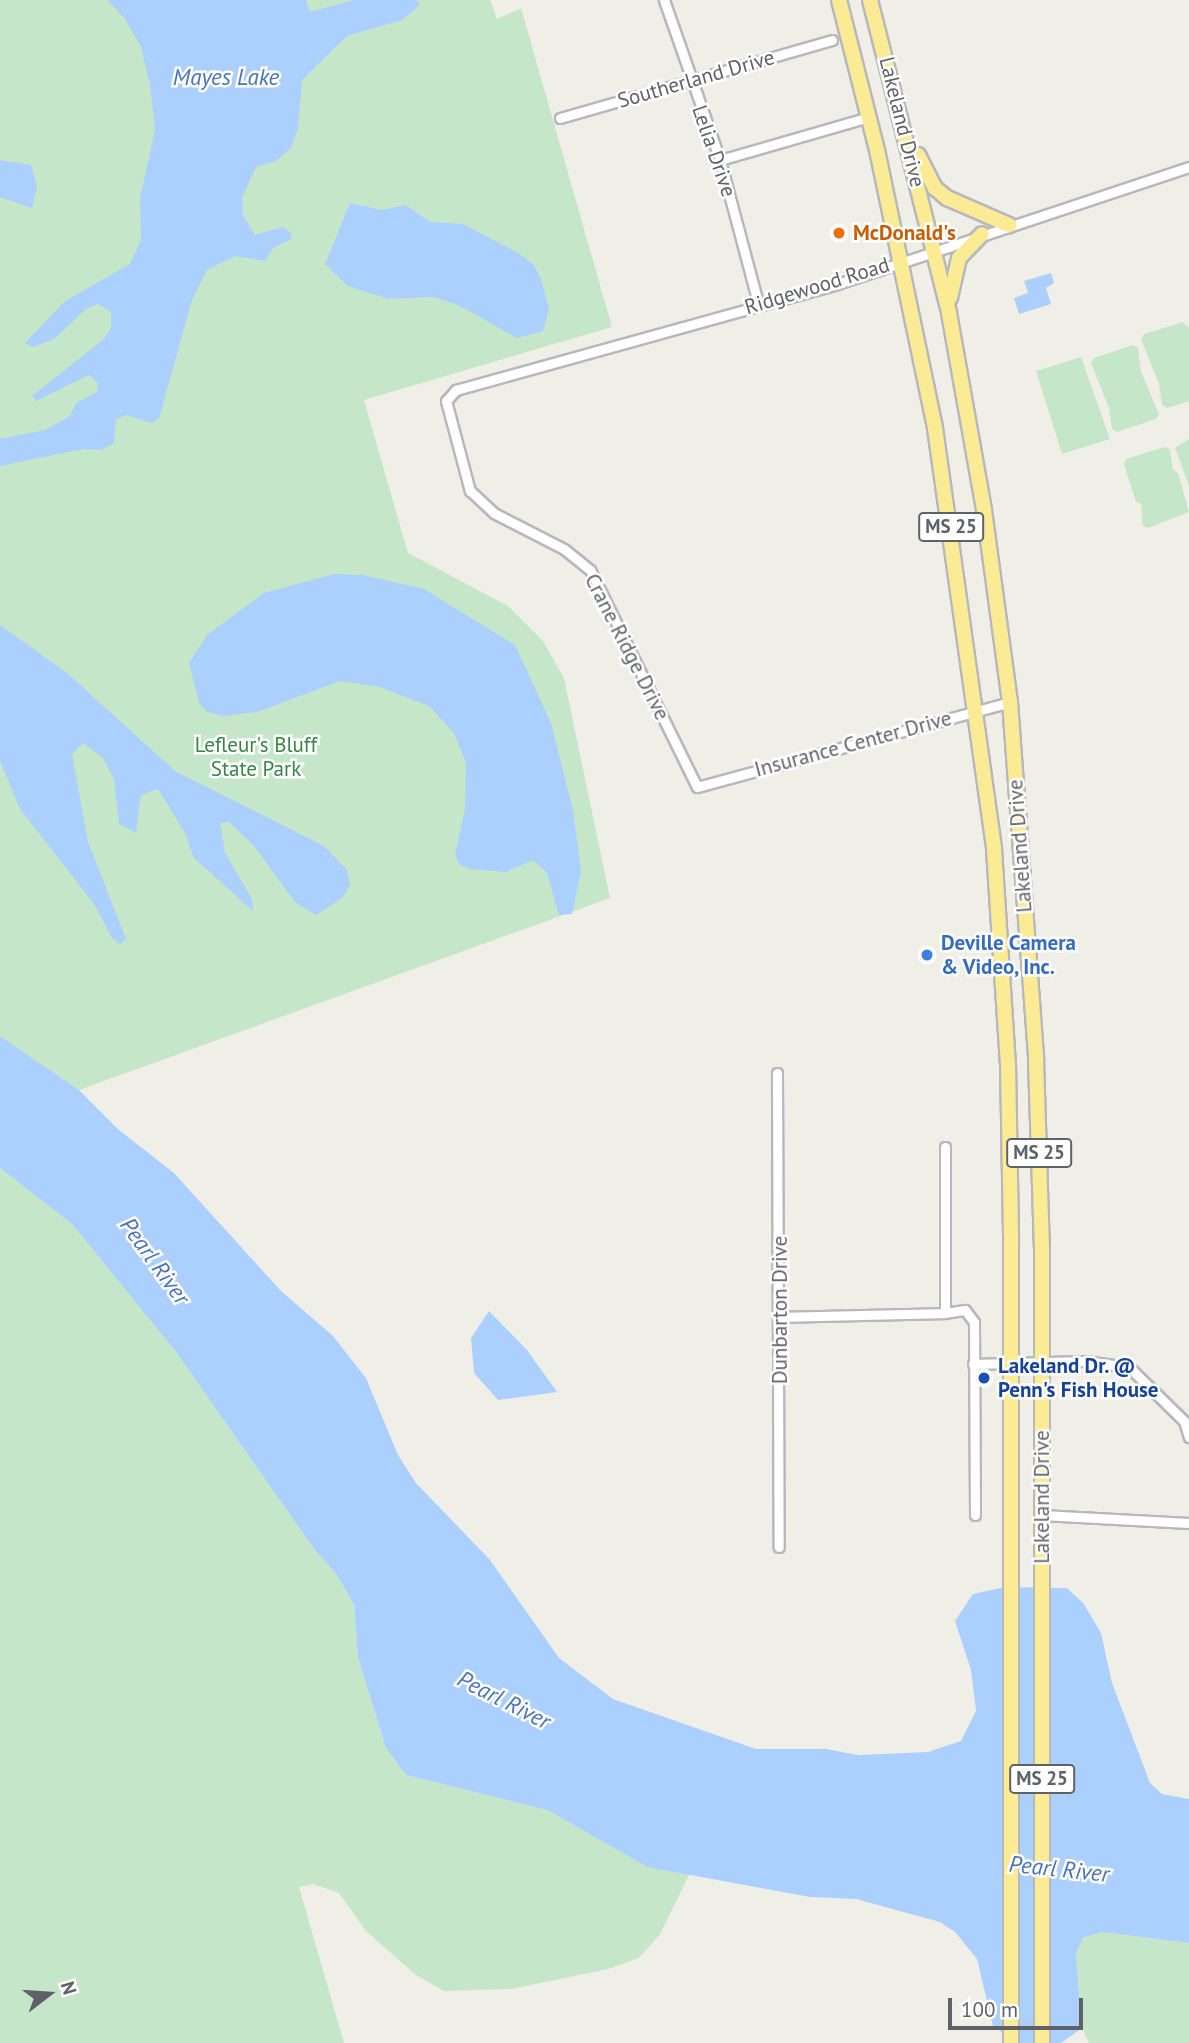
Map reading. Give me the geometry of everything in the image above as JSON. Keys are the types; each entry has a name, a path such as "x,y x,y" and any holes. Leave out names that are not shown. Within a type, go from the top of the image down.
{"highway":[{"name":"Lakeland Drive","path":"839,0 869,117 935,428 977,711 994,849 1008,1063 1011,1242 1011,2043"},
{"name":"Lakeland Drive","path":"870,0 901,114 949,313 985,510 1010,702 1036,1060 1042,1247 1042,2043"},
{"path":"901,114 935,188 958,206 1009,225"},
{"path":"949,313 954,268 982,234"}],"street":[{"name":"Lelia Drive","path":"664,0 690,82 720,160 758,303"},
{"name":"Southerland Drive","path":"560,118 832,40"},
{"path":"720,160 869,117"},
{"name":"Ridgewood Road","path":"446,401 456,390 758,303 788,299 1189,167"},
{"name":"Crane Ridge Drive","path":"446,401 470,491 494,513 564,549 590,570 696,787"},
{"name":"Insurance Center Drive","path":"696,787 901,728 1010,702"},
{"name":"Dunbarton Drive","path":"777,1073 781,1318 779,1547"},
{"path":"945,1147 945,1313"},
{"path":"781,1318 945,1313 965,1310 974,1322 975,1515"},
{"path":"973,1364 1011,1365 1041,1362 1129,1367 1184,1421 1189,1437"},
{"path":"1042,1514 1186,1519"}],"green space":[{"name":"Lefleur's Bluff State Park","path":"0,0 490,0 497,19 521,8 612,327 364,400 408,553 508,606 543,641 564,678 610,898 79,1090 0,1036"},
{"path":"1183,322 1189,328 1189,401 1167,408 1162,405 1159,384 1141,339 1144,334"},
{"path":"1133,345 1138,348 1141,372 1159,414 1156,419 1117,432 1112,429 1109,408 1091,363 1094,358"},
{"path":"1081,357 1110,439 1062,454 1036,371"},
{"path":"1189,439 1189,486 1175,448"},
{"path":"1165,447 1170,449 1173,470 1178,473 1189,512 1148,528 1143,526 1141,504 1136,502 1124,464 1126,459"},
{"path":"0,1168 72,1224 176,1352 314,1549 337,1575 354,1605 358,1658 386,1748 406,1775 549,1810 647,1867 690,1873 660,1934 639,1958 608,1969 511,1989 444,1991 416,1975 366,1931 339,1893 313,1884 299,1887 344,2043 0,2043"},
{"path":"1102,1932 1189,1943 1189,2043 1089,2043 1082,2028 1076,1954 1083,1938"}],"water":[{"name":"Mayes Lake","path":"107,0 306,0 310,12 354,0 416,0 420,5 402,20 347,36 302,80 298,128 291,148 276,161 256,167 242,198 243,215 255,235 283,227 292,234 291,239 273,248 265,261 235,256 207,270 192,300 159,418 152,423 127,415 116,419 114,443 101,450 83,449 0,466 0,439 45,430 70,416 76,403 97,392 98,383 89,375 36,401 32,396 104,339 111,328 111,312 98,304 87,308 54,339 33,347 25,343 65,301 130,264 141,240 140,199 155,129 150,85 141,47 125,19"},
{"path":"0,160 31,165 37,186 32,208 0,197"},
{"path":"350,203 382,210 406,205 430,222 463,224 518,253 534,265 541,279 549,309 543,331 517,338 458,305 434,297 389,299 348,286 325,264"},
{"path":"1051,273 1054,283 1046,288 1051,304 1019,314 1014,298 1028,293 1024,281"},
{"path":"334,574 363,575 424,589 515,645 551,723 573,810 581,871 572,914 559,915 547,873 533,860 506,872 470,869 459,864 455,855 465,809 466,763 454,733 429,706 380,687 340,681 257,712 223,716 207,712 199,703 189,663 207,635 264,593"},
{"path":"0,625 67,673 175,771 324,846 347,870 350,885 342,898 316,915 295,902 254,846 229,822 220,823 225,853 252,899 253,911 194,858 185,833 158,789 141,795 136,833 119,824 114,779 103,758 83,743 72,754 88,842 126,939 120,944 112,938 94,904 20,809 0,761"},
{"name":"Pearl River","path":"0,1036 79,1090 119,1130 174,1173 281,1291 333,1336 366,1378 398,1455 416,1483 490,1560 559,1658 613,1699 756,1749 826,1749 858,1755 928,1752 961,1741 976,1711 971,1670 955,1621 973,1594 1005,1587 1067,1588 1084,1604 1101,1633 1112,1683 1150,1783 1162,1794 1189,1799 1189,1943 1102,1932 1083,1938 1076,1954 1082,2028 1061,2043 1018,2043 993,2026 977,1959 955,1932 940,1922 856,1899 810,1897 647,1867 548,1810 406,1775 386,1748 358,1658 354,1605 337,1575 314,1549 176,1352 72,1224 0,1168"},
{"path":"489,1311 527,1350 557,1392 498,1400 474,1373 471,1338"}],"place":[{"name":"McDonald's","path":"839,233"},
{"name":"Deville Camera & Video, Inc.","path":"927,955"},
{"name":"Lakeland Dr. @ Penn's Fish House","path":"984,1378"}]}
